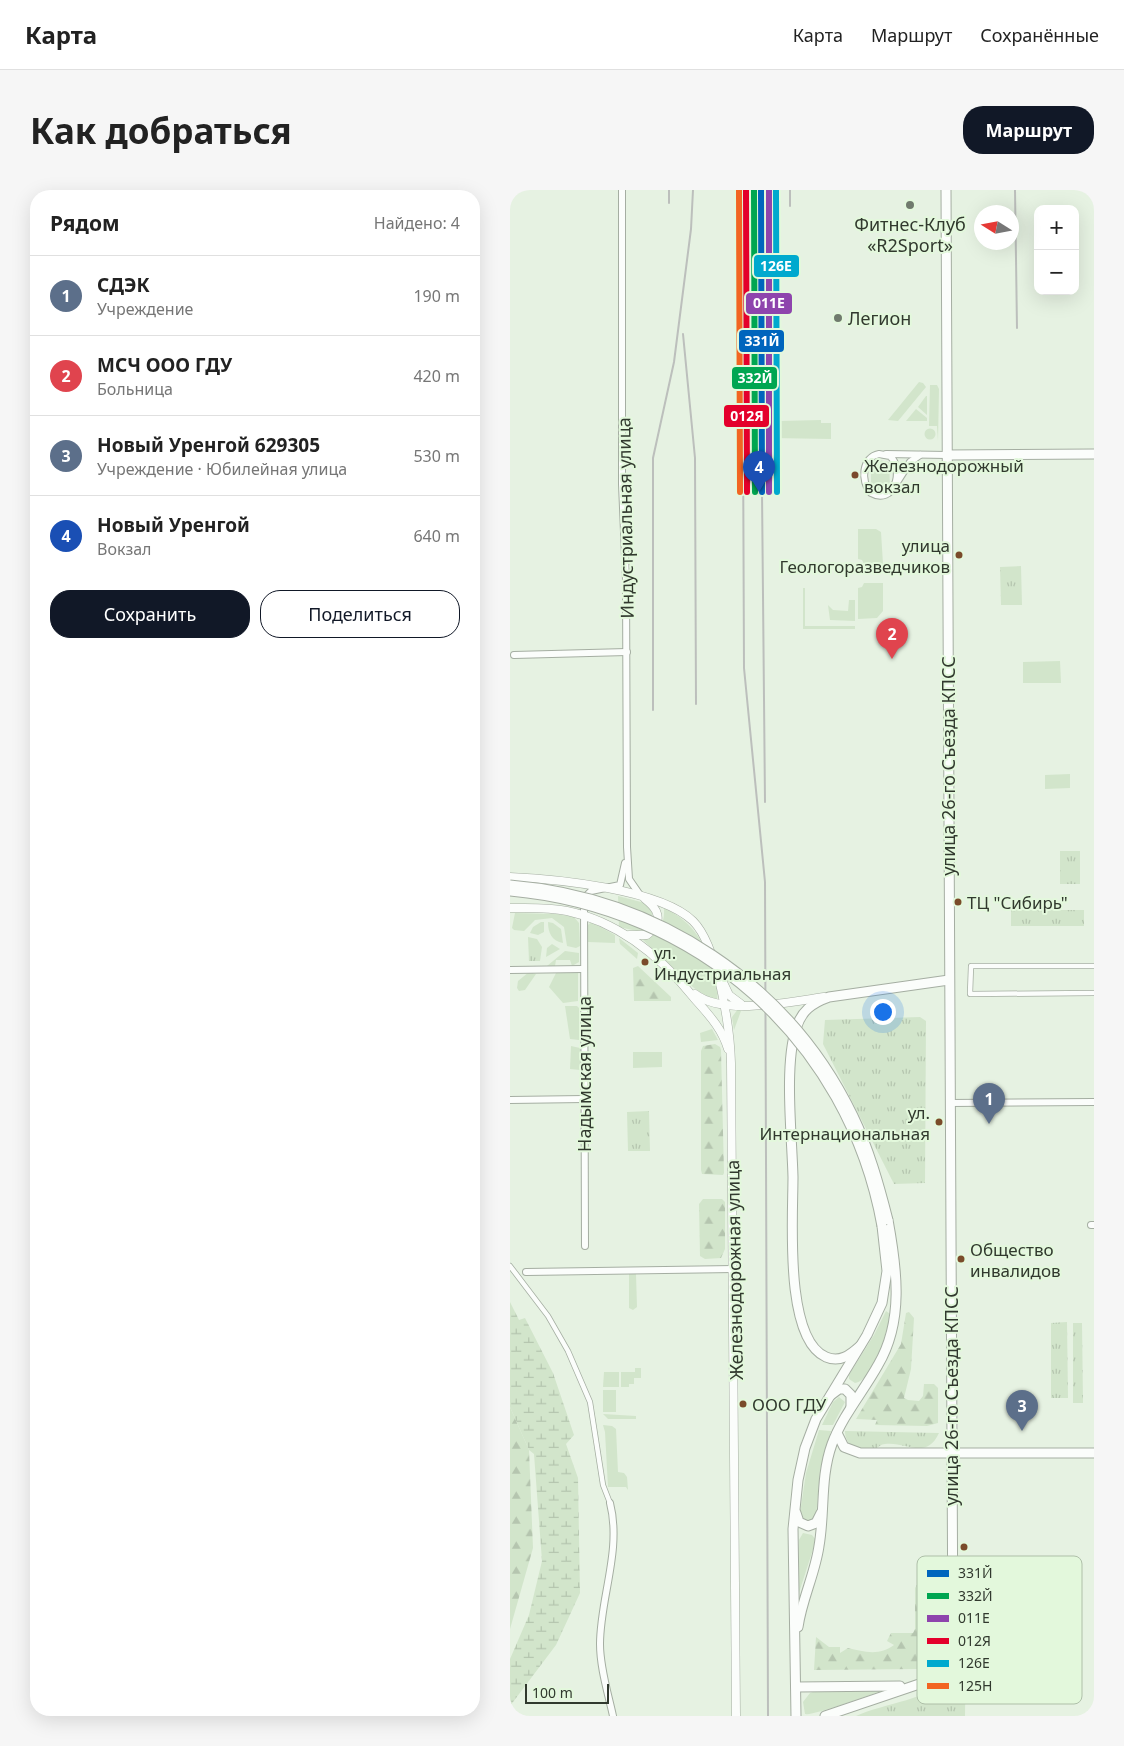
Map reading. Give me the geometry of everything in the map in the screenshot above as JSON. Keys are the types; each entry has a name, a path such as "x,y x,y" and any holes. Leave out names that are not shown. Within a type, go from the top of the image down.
{"main road":[{"name":"улица 26-го Съезда КПСС","path":"946,190 952,1556"},
{"path":"947,455 1094,454"},
{"path":"510,885 578,895 647,918 695,943 732,968 763,994 805,1039 829,1071 846,1102 868,1152 896,1279 895,1318 884,1354 837,1433 826,1465 818,1552 803,1602 796,1640"},
{"path":"510,891 576,902 644,924 673,938 710,960 756,997 812,1059 841,1105 862,1154 885,1223 885,1292 872,1325 829,1396 808,1438 795,1499 793,1607 796,1640 796,1716"},
{"path":"860,1346 851,1355 839,1359 826,1357 819,1353 805,1334 795,1294 792,1047 796,1029 806,1010 817,1001 829,997 948,980"},
{"path":"829,1396 840,1389 845,1389 851,1395 851,1408"},
{"path":"837,1433 844,1447 852,1452 951,1454 1094,1453"},
{"path":"795,1499 797,1518 805,1526 811,1526 816,1523 823,1505"},
{"name":"улица 26-го Съезда КПСС","path":"825,1716 917,1683"},
{"name":"улица 26-го Съезда КПСС","path":"796,1687 874,1688 914,1684"}],"street":[{"name":"Индустриальная улица","path":"622,190 622,484 627,652 628,847 629,879 634,890 642,897"},
{"path":"921,455 910,462 895,487 889,493 880,496 871,493 866,487 866,464 872,456 879,454 947,455"},
{"path":"879,454 890,456 894,461 895,487"},
{"path":"514,655 627,652"},
{"name":"Индустриальная улица","path":"606,889 618,886 622,881 628,847"},
{"path":"510,876 606,889 642,897 674,908 692,921 706,940 729,995 743,1005"},
{"name":"Надымская улица","path":"585,1246 583,915 587,893 606,889"},
{"path":"622,933 641,936 653,932 656,927 658,917 656,909 642,897"},
{"path":"510,908 554,909 583,915 622,933 660,961 702,1000 723,1005 743,1005 829,997"},
{"name":"Железнодорожная улица","path":"711,954 729,1030 731,1063 736,1716"},
{"path":"1094,966 970,966 970,994 1094,992"},
{"path":"510,970 583,969"},
{"path":"684,985 721,1032 731,1063"},
{"path":"510,1100 584,1099"},
{"path":"949,1102 1094,1102"},
{"path":"510,1266 548,1316 568,1351 590,1402 603,1485 610,1503 613,1522 611,1565 600,1644 613,1716"},
{"path":"526,1272 734,1269"}],"green space":[{"path":"777,333 779,421 821,420 821,423 831,423 831,439 772,438 772,421 775,421 774,334"},
{"path":"919,382 923,383 926,387 898,421 888,420"},
{"path":"930,385 937,385 939,389 938,441 937,426 929,426"},
{"path":"927,396 927,415 918,407"},
{"path":"916,409 927,418 927,421 906,421"},
{"path":"930,428 936,434 930,440 924,434"},
{"path":"874,459 889,462 890,487 886,492 875,491 871,488 871,464"},
{"path":"858,529 876,529 881,532 883,564 864,564 862,560 858,559"},
{"path":"1021,566 1022,605 1001,605 1000,567"},
{"path":"864,583 883,583 883,611 877,618 858,619 858,588 862,587"},
{"path":"803,588 805,588 805,626 855,626 855,629 803,629"},
{"path":"849,600 855,600 855,621 830,620 828,605 833,610 848,611"},
{"path":"1060,661 1061,683 1023,683 1023,662"},
{"path":"1070,774 1070,788 1045,789 1045,775"},
{"path":"1060,851 1080,851 1080,884 1060,884"},
{"path":"618,896 645,903 652,910 652,922 649,928 637,931 619,927"},
{"path":"664,908 683,920 698,936 711,965 718,993 717,999 709,997 689,984 643,940 649,938 660,928"},
{"path":"1011,910 1084,910 1084,926 1011,926"},
{"path":"515,913 556,914 574,917 579,923 580,946 576,948 567,946 564,927 552,918 535,920 524,931 514,930 512,928"},
{"path":"544,922 544,932 538,935 530,933 533,927"},
{"path":"548,922 561,929 563,943 551,936"},
{"path":"591,922 615,935 615,943 588,942 587,926"},
{"path":"528,937 537,939 542,947 540,961 529,961"},
{"path":"619,938 638,953 637,959 620,944"},
{"path":"552,944 560,949 546,957 547,948"},
{"path":"565,951 579,953 579,962 572,966 570,960 556,960 555,966 547,966"},
{"path":"638,966 671,997 671,1001 634,1001 633,968"},
{"path":"557,971 578,973 578,1001 563,1003 549,987"},
{"path":"529,972 536,974 525,990 519,991 517,988 518,981"},
{"path":"565,1006 577,1006 579,1008 579,1040 570,1039"},
{"path":"738,1009 741,1011 734,1030 732,1017"},
{"path":"920,1017 926,1021 925,1183 894,1184 823,1044 825,1020"},
{"path":"712,1029 718,1040 701,1042 700,1033"},
{"path":"715,1044 721,1050 723,1175 702,1174 701,1170 701,1051 703,1046"},
{"path":"571,1046 580,1048 580,1070 570,1069"},
{"path":"633,1052 662,1052 662,1067 633,1068"},
{"path":"649,1111 650,1151 628,1151 627,1112"},
{"path":"703,1199 722,1199 725,1202 725,1249 721,1258 705,1259 700,1256 699,1204"},
{"path":"629,1274 636,1274 637,1307 633,1310 629,1308"},
{"path":"510,1302 519,1320 525,1318 553,1373 574,1435 566,1444 578,1478 580,1593 556,1645 510,1706 510,1659 529,1615 542,1561 534,1454 529,1450 510,1407"},
{"path":"886,1311 890,1314 879,1354 868,1373 862,1380 855,1383 849,1379 849,1375 874,1335"},
{"path":"909,1312 914,1318 911,1369 904,1398 919,1401 923,1396 924,1384 934,1384 938,1388 938,1423 927,1426 875,1425 877,1420 856,1419 901,1344 906,1313"},
{"path":"1067,1322 1068,1398 1051,1398 1051,1323"},
{"path":"1073,1323 1082,1323 1083,1403 1073,1403"},
{"path":"635,1368 641,1368 641,1378 634,1378 634,1384 629,1384 629,1387 621,1387 621,1372 635,1372"},
{"path":"604,1372 619,1372 619,1387 603,1387"},
{"path":"603,1390 616,1390 616,1412 603,1412"},
{"path":"839,1397 845,1402 833,1425 822,1425 833,1402"},
{"path":"510,1407 529,1450 533,1548 510,1629"},
{"path":"603,1414 636,1416 636,1419 608,1419"},
{"path":"603,1425 612,1426 616,1429 618,1472 624,1473 627,1477 628,1490 626,1487 608,1487"},
{"path":"819,1430 831,1431 820,1470 816,1518 811,1523 801,1518 800,1513 806,1473"},
{"path":"845,1431 939,1433 934,1441 922,1448 885,1444 869,1451 864,1451 851,1445"},
{"path":"803,1533 812,1535 816,1540 797,1599 799,1540"},
{"path":"917,1585 917,1669 814,1670 816,1637 829,1647 840,1647 840,1653 848,1648 878,1652 894,1645 887,1641 891,1633 913,1633 915,1629 915,1588"},
{"path":"816,1691 882,1691 830,1709 805,1714 803,1702 810,1693"},
{"path":"917,1697 917,1704 965,1704 965,1716 856,1716"}],"railway":[{"path":"669,190 669,203"},
{"path":"653,710 653,458 674,362 691,229 693,190"},
{"path":"742,190 744,668 765,882 768,1716"},
{"path":"790,190 790,206"},
{"path":"1015,190 1017,328"},
{"path":"683,334 695,458 696,704"},
{"path":"762,492 765,802"}],"transit line":[{"name":"125Н","path":"739,190 740,492"},
{"name":"012Я","path":"746,190 747,492"},
{"name":"332Й","path":"754,190 755,492"},
{"name":"331Й","path":"761,190 762,492"},
{"name":"011Е","path":"769,190 769,492"},
{"name":"126Е","path":"776,190 777,492"}],"place":[{"name":"Фитнес-Клуб «R2Sport»","path":"910,205"},
{"name":"Легион","path":"838,318"},
{"name":"Железнодорожный вокзал","path":"855,475"},
{"name":"Новый Уренгой","path":"759,492"},
{"name":"улица Геологоразведчиков","path":"959,555"},
{"name":"МСЧ ООО ГДУ","path":"892,659"},
{"name":"ТЦ \"Сибирь\"","path":"958,902"},
{"name":"ул. Индустриальная","path":"645,962"},
{"name":"ул. Интернациональная","path":"939,1122"},
{"name":"СДЭК","path":"989,1124"},
{"name":"Общество инвалидов","path":"961,1259"},
{"name":"ООО ГДУ","path":"743,1404"},
{"name":"Новый Уренгой 629305","path":"1022,1431"}]}
